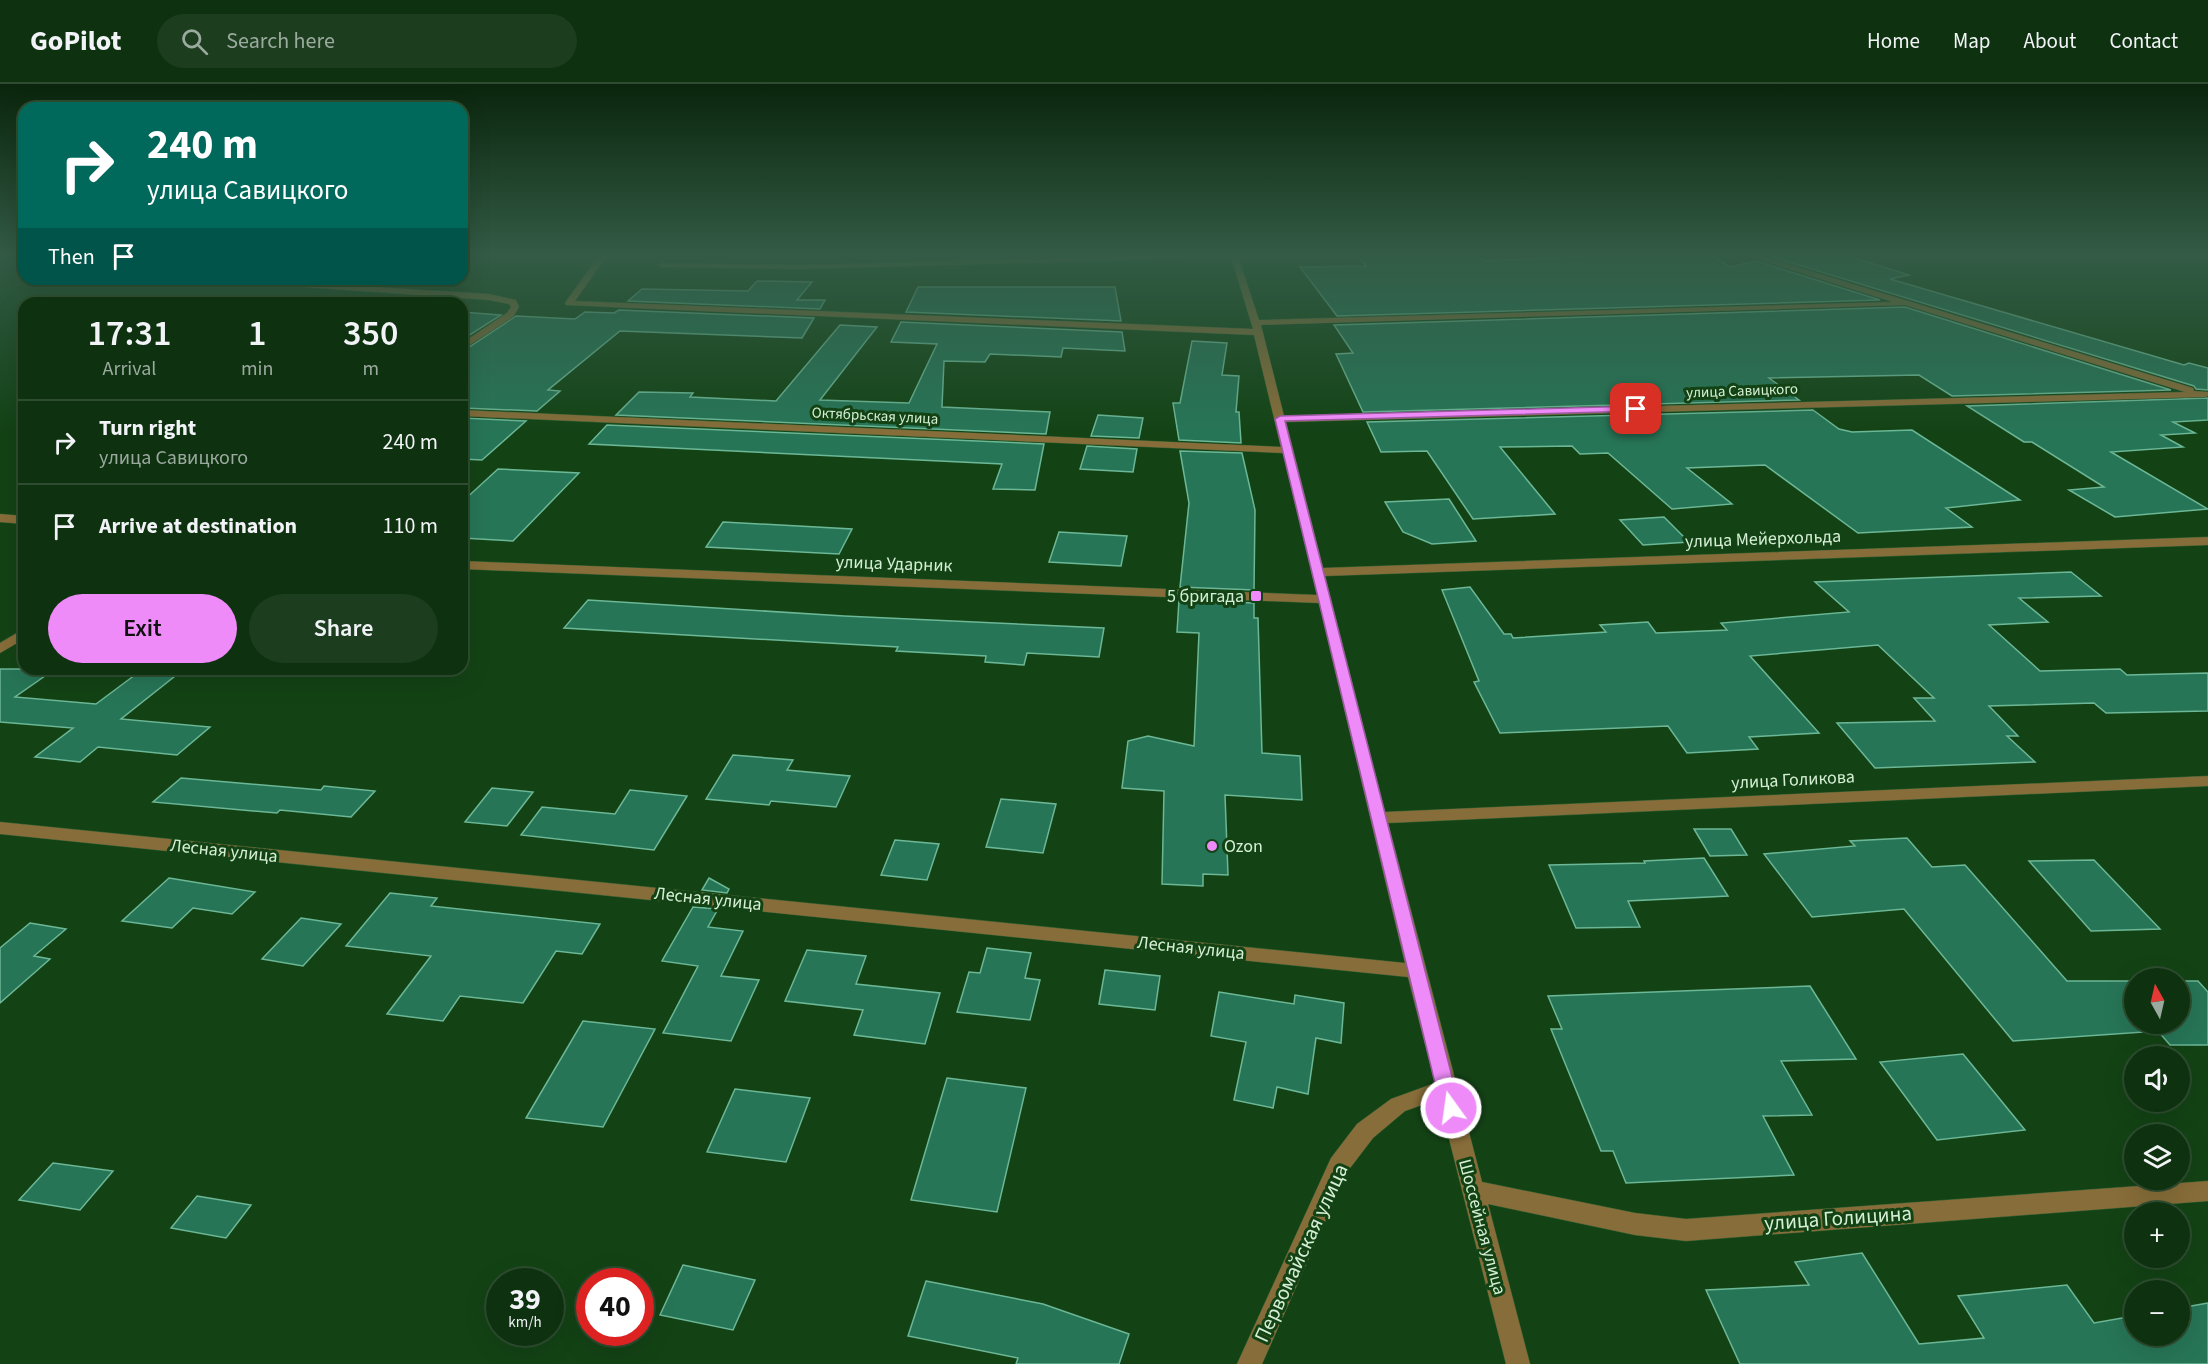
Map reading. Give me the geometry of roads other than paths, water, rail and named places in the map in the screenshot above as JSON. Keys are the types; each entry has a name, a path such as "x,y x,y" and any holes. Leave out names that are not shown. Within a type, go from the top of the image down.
{"street":[{"path":"468,343 511,313"},
{"path":"837,313 1257,328 1667,313"},
{"name":"Шоссейная улица","path":"1252,313 1319,572 1445,1088 1518,1364"},
{"path":"1932,313 2207,394"},
{"name":"улица Савицкого","path":"1280,419 2207,394"},
{"name":"Октябрьская улица","path":"468,413 1287,450"},
{"path":"0,518 18,520"},
{"name":"улица Мейерхольда","path":"1319,572 2208,541"},
{"name":"улица Ударник","path":"468,565 1324,599"},
{"path":"0,649 18,637"},
{"name":"улица Голикова","path":"1379,818 2208,781"},
{"name":"Лесная улица","path":"0,828 1416,971"},
{"name":"Первомайская улица","path":"1249,1364 1339,1165 1365,1131 1398,1105 1445,1088"},
{"name":"улица Голицина","path":"1472,1190 1635,1224 1686,1230 2208,1191"}],"place":[{"name":"5 бригада","path":"1256,596"},
{"name":"Ozon","path":"1212,846"}]}
